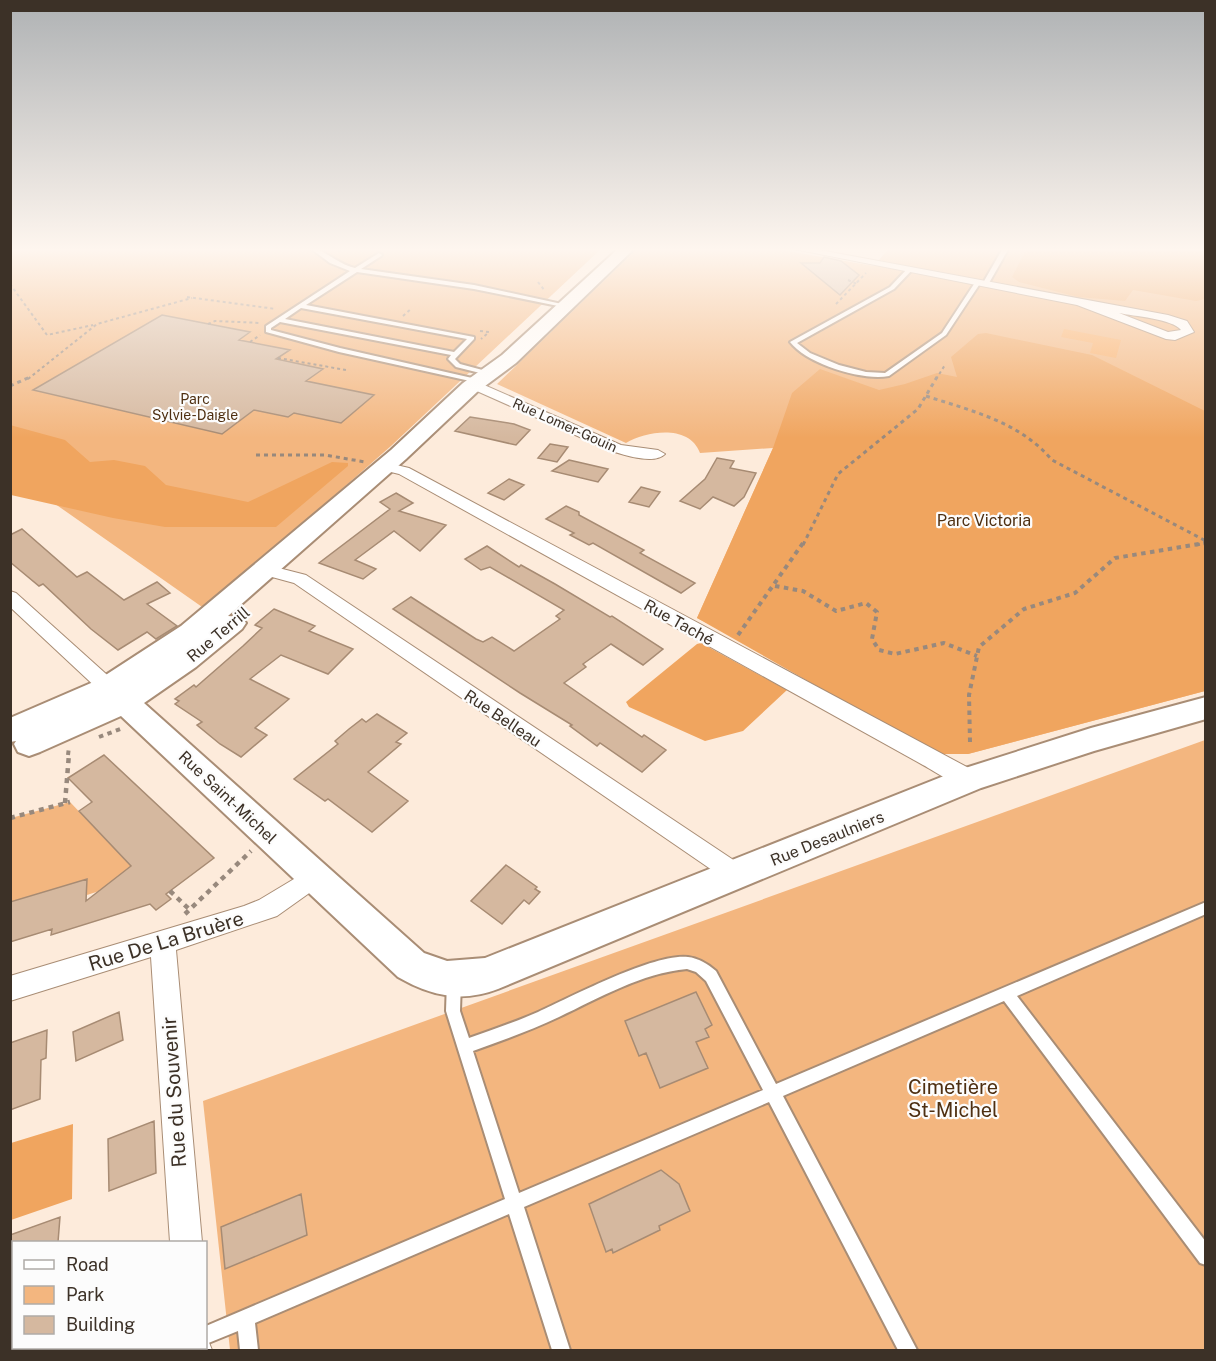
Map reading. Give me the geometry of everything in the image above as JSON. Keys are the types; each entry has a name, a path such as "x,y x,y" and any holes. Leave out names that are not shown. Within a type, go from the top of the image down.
{"street":[{"name":"Rue Terrill","path":"10,731 116,694 196,655 276,573 376,489 388,467 483,377 509,360 554,312"},
{"path":"1104,312 1166,335 1175,336 1188,332 1183,324 1127,312"},
{"name":"Rue Lomer-Gouin","path":"483,377 616,448 635,453 658,454"},
{"name":"Rue Taché","path":"388,467 404,471 930,759 970,778"},
{"name":"Rue Belleau","path":"276,573 300,579 712,861 736,874"},
{"name":"Rue Saint-Michel","path":"10,597 411,965 431,976 454,981"},
{"name":"Rue Terrill","path":"10,750 81,723 116,694"},
{"name":"Rue Desaulniers","path":"454,981 485,976 970,778 1091,740 1206,708"},
{"name":"Rue De La Bruère","path":"10,989 268,909 314,877"},
{"name":"Rue du Souvenir","path":"163,942 186,1241"}],"lane":[{"path":"292,312 268,327 271,333 423,368 483,377"},
{"path":"330,312 472,338 451,359 458,366 483,377"},
{"path":"849,312 793,342 794,345 803,353 847,369 876,376 887,375 942,336 960,312"},
{"path":"277,322 455,354"},
{"path":"437,357 444,351"},
{"path":"423,368 430,363"},
{"path":"207,1335 1206,908"},
{"path":"465,1047 525,1025 604,989 666,967 686,963 701,967 711,976 908,1350"},
{"path":"454,981 453,1011 561,1350"},
{"path":"1006,993 1206,1257"},
{"path":"245,1318 249,1350"}],"path":[{"path":"30,312 47,335 143,312"},
{"path":"402,316 408,312"},
{"path":"208,324 215,321 277,322"},
{"path":"10,386 28,379 97,324"},
{"path":"278,358 346,370"},
{"path":"735,640 798,554 838,474 918,409 945,365"},
{"path":"926,396 988,416 1036,441 1052,460 1135,502 1157,516 1176,523 1206,542"},
{"path":"256,455 325,455 388,467"},
{"path":"970,742 969,695 979,647 1024,609 1075,593 1115,558 1206,542"},
{"path":"775,586 803,591 836,611 866,603 877,612 872,639 879,650 895,654 944,644 977,656"},
{"path":"10,818 67,803 69,758"},
{"path":"176,917 190,910 253,849 271,836"},
{"path":"170,891 190,910"}],"green space":[{"name":"Parc Sylvie-Daigle","path":"11,312 534,312 391,446 205,609 11,473"},
{"name":"Parc Victoria","path":"572,312 1205,312 1205,691 968,754 697,618 773,448 700,453 695,444 687,438 667,433 645,435 626,443 497,384"},
{"name":"Parc Victoria","path":"986,333 1092,355 1205,411 1205,691 968,754 940,754 697,618 773,448 792,393 820,369 879,390 937,373 957,377 951,357 978,334"},
{"path":"10,425 65,440 90,462 114,460 145,466 166,485 248,502 332,462 348,463 348,466 276,527 165,527 11,495"},
{"path":"701,643 787,690 743,731 705,741 629,707 626,702"},
{"name":"Cimetière St-Michel","path":"1205,740 1205,1350 230,1350 203,1101"},
{"path":"70,802 131,866 127,882 87,895 87,880 11,902 11,818"},
{"path":"73,1124 72,1199 11,1220 11,1143"}],"shaded area":[{"path":"1064,329 1121,340 1116,358 1090,353 1093,343 1061,337"}],"building":[{"path":"162,315 250,332 239,340 290,350 276,359 323,369 306,381 374,395 341,423 294,413 288,417 254,410 222,434 33,390"},
{"path":"470,417 514,424 530,430 516,445 455,431"},
{"path":"550,444 568,447 557,462 538,458"},
{"path":"717,458 734,461 730,468 756,473 744,497 734,506 713,497 700,509 680,501 705,479"},
{"path":"569,460 608,469 598,482 552,471"},
{"path":"509,479 524,485 504,500 488,493"},
{"path":"641,487 660,492 649,507 629,502"},
{"path":"396,493 413,503 399,511 446,525 420,551 394,531 355,560 376,569 363,579 319,563 390,509 380,502"},
{"path":"566,506 644,550 640,553 695,583 681,593 593,543 589,545 570,535 574,533 546,519"},
{"path":"22,529 77,577 87,572 124,600 157,582 170,593 147,604 177,626 156,639 147,632 118,650 91,629 43,584 39,586 10,562 10,535"},
{"path":"487,546 519,567 521,565 610,617 612,616 663,649 643,665 611,644 583,664 586,667 564,683 642,737 644,735 666,750 642,772 600,743 597,746 570,726 572,725 393,609 411,597 476,639 483,642 492,637 514,651 560,619 556,616 564,610 490,567 481,570 465,559"},
{"path":"274,609 315,626 309,631 353,649 328,674 281,655 250,679 289,699 255,728 267,735 241,757 220,744 197,725 202,722 175,704 179,701 175,699 194,685 196,687 243,646 262,628 255,625"},
{"path":"377,714 407,733 396,742 401,744 368,772 408,801 372,832 328,799 325,801 294,779 338,744 335,741 349,729 362,719 366,722"},
{"path":"104,755 214,858 166,894 171,899 156,910 150,904 51,935 52,929 10,942 10,902 87,879 86,901 131,866 79,811 92,802 68,778"},
{"path":"506,865 537,887 535,889 540,892 529,904 524,900 502,924 471,901"},
{"path":"696,992 712,1025 705,1029 709,1037 696,1042 708,1068 660,1088 646,1053 639,1056 625,1021"},
{"path":"119,1012 123,1040 76,1061 73,1032"},
{"path":"47,1030 46,1058 41,1060 40,1099 10,1110 10,1043"},
{"path":"154,1121 156,1173 109,1191 108,1139"},
{"path":"661,1170 679,1184 690,1211 659,1226 660,1230 613,1253 612,1249 606,1252 589,1204"},
{"path":"301,1194 307,1235 225,1269 221,1227"},
{"path":"60,1217 58,1241 10,1242 10,1235"}]}
